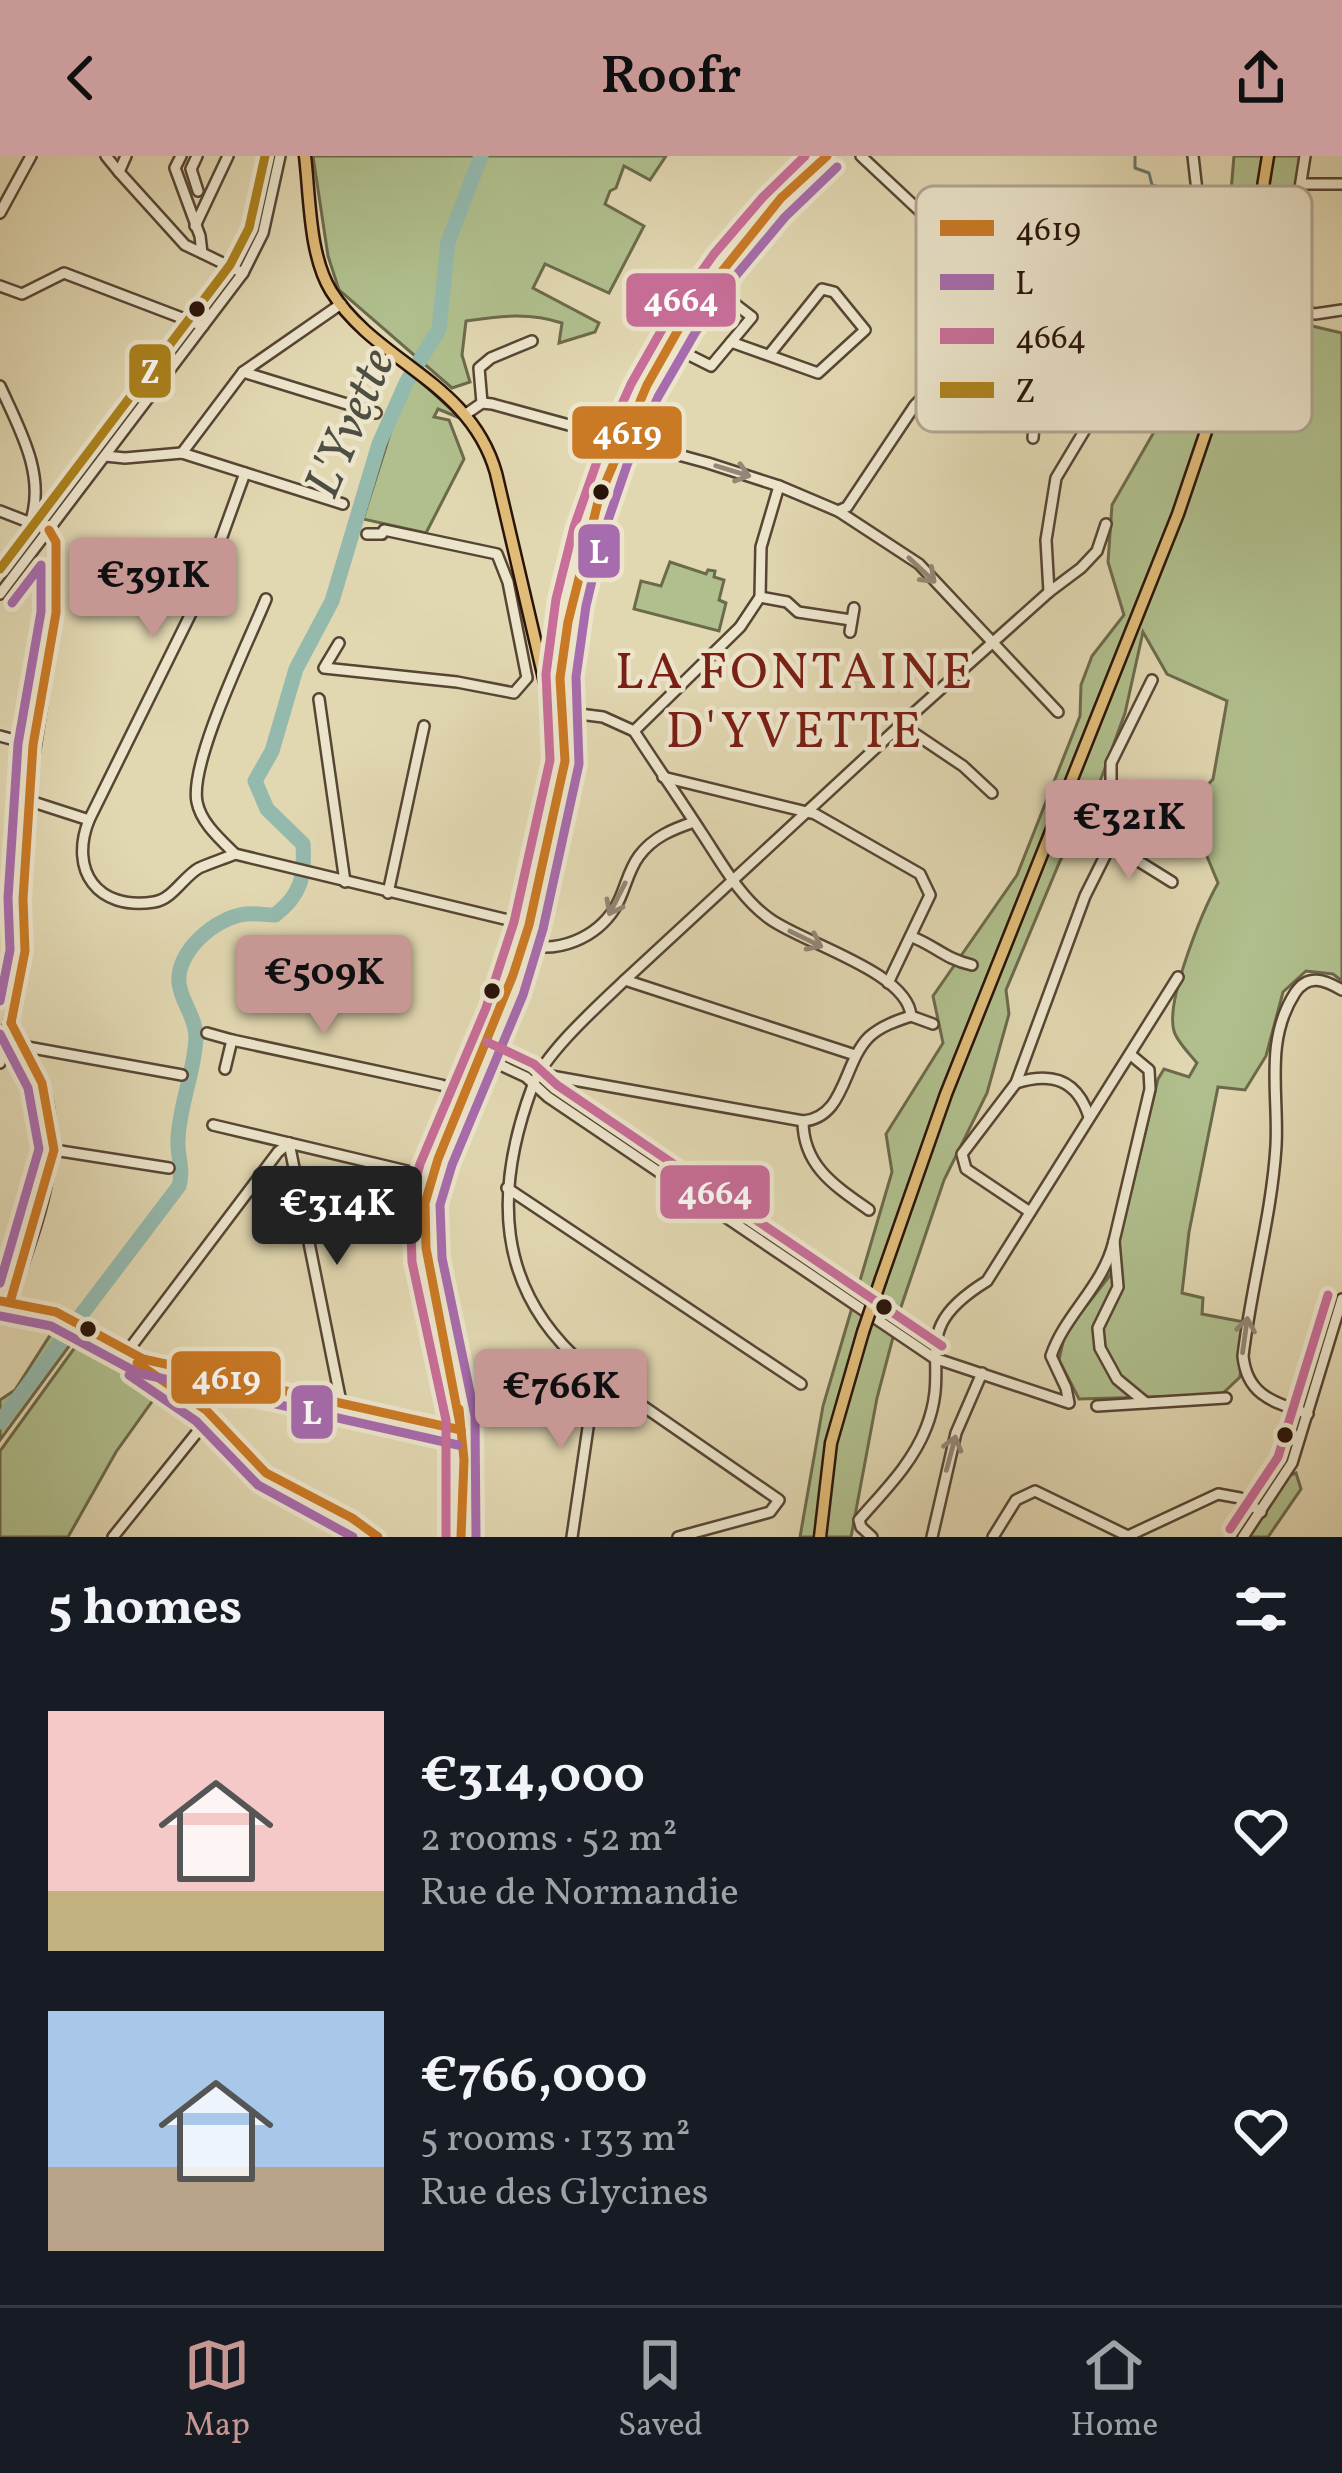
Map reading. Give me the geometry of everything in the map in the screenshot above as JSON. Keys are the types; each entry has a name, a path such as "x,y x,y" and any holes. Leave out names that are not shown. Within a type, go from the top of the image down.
{"main road":[{"path":"304,156 326,281 341,304 466,414 491,455 514,580 543,673 554,689 555,793 529,925 425,1203 424,1230 461,1430 460,1537"},
{"path":"1263,186 1268,156"},
{"path":"820,1537 831,1443 881,1279 952,1078 1178,514 1205,432"}],"street":[{"path":"0,213 31,156"},
{"path":"106,156 185,245 243,273"},
{"path":"119,172 126,156"},
{"path":"181,156 175,168 202,253"},
{"path":"197,156 191,169 198,191"},
{"path":"195,226 227,156"},
{"path":"0,594 243,273 263,232 280,156"},
{"path":"555,793 565,761 563,712 554,689 599,498 624,439 669,343 715,277 769,212 827,156"},
{"path":"861,156 916,206"},
{"path":"1193,156 1196,186"},
{"path":"1305,156 1302,184 1342,184"},
{"path":"0,286 22,294 64,273 202,326"},
{"path":"731,342 818,373 865,330 834,292 822,289 769,355"},
{"path":"669,343 711,366 752,317 726,297"},
{"path":"182,453 243,372 341,304"},
{"path":"1312,313 1342,310"},
{"path":"482,403 479,368 532,341"},
{"path":"243,372 376,413"},
{"path":"0,386 24,440 37,487 38,502 30,523"},
{"path":"466,414 482,403 624,439 779,486 838,512 919,564 1058,712"},
{"path":"838,512 847,507 916,408"},
{"path":"1034,432 1034,438"},
{"path":"1049,592 1046,540 1053,488 1084,432"},
{"path":"105,455 182,453 343,504"},
{"path":"235,854 195,870 167,896 153,902 106,894 83,870 81,842 203,590 245,473"},
{"path":"634,731 740,627 760,597 760,547 779,486"},
{"path":"0,512 49,530 56,542 56,613 28,800 22,899 25,951 0,1063"},
{"path":"678,1537 770,1513 779,1500 585,1366 561,1342 526,1292 510,1244 507,1188 515,1142 537,1079 572,1032 626,980 1049,592 1082,568 1097,551 1106,524"},
{"path":"339,643 324,668 514,693 527,678 514,580 497,554 384,530 367,534"},
{"path":"760,597 787,602 798,612 852,620"},
{"path":"266,599 199,765 197,802 211,830 235,854 529,925"},
{"path":"543,673 562,668"},
{"path":"1030,1212 966,1169 962,1154 1016,1083 1085,896 1111,844 1111,763 1151,680"},
{"path":"319,699 345,882"},
{"path":"563,712 603,717 634,731 734,880 767,917 871,970 911,1007 911,1016"},
{"path":"902,725 963,766 992,794"},
{"path":"388,893 424,726"},
{"path":"0,736 34,745"},
{"path":"663,778 807,811 920,874 930,895 888,983"},
{"path":"28,800 89,820"},
{"path":"524,944 559,946 595,931 617,905 642,852 669,830 694,822"},
{"path":"1111,844 1172,881"},
{"path":"0,892 22,899"},
{"path":"912,937 926,942 940,956 972,965"},
{"path":"872,1537 859,1520 917,1448 932,1408 934,1341 948,1309 987,1281 1178,977"},
{"path":"626,980 855,1055"},
{"path":"1308,1414 1264,1399 1246,1377 1243,1356 1276,1147 1278,1035 1295,992 1304,982 1321,980 1342,990"},
{"path":"0,1010 11,1018 43,1083 54,1150 5,1302 38,1306 68,1317 127,1352 148,1374 211,1415 266,1473 378,1537"},
{"path":"537,1079 818,1120 832,1109 855,1055 871,1035 911,1016 933,1024"},
{"path":"207,1034 441,1084 465,1094"},
{"path":"225,1069 232,1040"},
{"path":"27,1047 182,1075"},
{"path":"481,1056 537,1079 934,1358 1069,1403 1051,1356 1057,1340 1102,1277 1114,1241 1150,1089 1149,1070 1131,1055"},
{"path":"1016,1083 1040,1075 1055,1076 1084,1103 1088,1117"},
{"path":"803,1121 803,1143 813,1162 830,1183 869,1210"},
{"path":"213,1125 432,1177"},
{"path":"127,1352 278,1152 289,1144"},
{"path":"289,1144 341,1402"},
{"path":"54,1150 169,1168"},
{"path":"507,1188 801,1384"},
{"path":"1114,1241 1118,1287 1098,1328 1100,1348 1117,1379 1146,1403"},
{"path":"1243,1537 1292,1462 1342,1299"},
{"path":"127,1352 461,1430 509,1382 551,1366 585,1366"},
{"path":"572,1537 596,1373"},
{"path":"932,1537 956,1433 982,1373"},
{"path":"1097,1406 1226,1398"},
{"path":"113,1537 211,1415"},
{"path":"992,1537 1016,1499 1030,1491 1041,1492 1128,1536 1218,1494 1240,1498 1261,1512"}],"green space":[{"path":"313,156 666,156 650,180 624,166 616,188 610,191 605,204 644,226 609,293 545,264 533,288 599,323 595,332 559,343 562,323 538,317 466,321 462,355 470,382 452,388 339,290 328,256"},
{"path":"1234,156 1301,156 1295,186 1231,186"},
{"path":"1312,326 1342,333 1342,981 1333,974 1306,971 1283,992 1266,1056 1245,1090 1218,1087 1189,1232 1182,1293 1203,1298 1202,1314 1244,1322 1240,1377 1221,1395 1079,1399 1059,1360 1065,1333 1111,1274 1158,1079 1164,1069 1189,1077 1197,1063 1176,1035 1175,999 1187,956 1218,883 1206,854 1177,829 1213,779 1227,701 1167,674 1143,632 1125,713 1098,787 1060,861 1006,990 1009,1014 987,1093 944,1180 901,1307 877,1398 851,1537 800,1537 823,1406 892,1172 886,1134 943,1043 933,996 1017,875 1080,716 1081,685 1092,656 1124,615 1108,562 1112,505 1154,432 1312,432"},
{"path":"414,375 460,418 438,409 434,417 449,420 464,459 426,533 363,519 402,396"},
{"path":"670,562 706,574 715,571 714,577 724,580 719,600 726,603 719,631 634,609 641,581 661,586"},
{"path":"65,1322 79,1330 78,1334 0,1440 0,1400 15,1390 56,1326"},
{"path":"86,1332 163,1386 116,1452 68,1537 0,1537 0,1451"},
{"path":"1296,1473 1301,1489 1268,1537 1245,1537 1288,1476"}],"waterway":[{"name":"L'Yvette","path":"0,1422 179,1186 179,1127 196,1037 179,983 184,959 200,938 222,922 246,914 275,915 300,884 303,844 267,809 255,781 272,751 296,669 332,601 379,444 406,383 439,329 448,242 481,156"},
{"path":"1135,156 1135,168 1149,173 1155,186"}],"transit line":[{"name":"Z","path":"0,569 230,265 249,228 265,156"},
{"name":"4664","path":"446,1536 446,1420 412,1262 410,1201 420,1164 486,1008 514,922 550,760 546,674 556,599 574,527 631,384 669,317 714,254 805,156"},
{"name":"4619","path":"461,1430 426,1248 425,1203 529,925 565,761 560,678 568,622 599,498 647,385 686,316 781,198 827,156"},
{"name":"L","path":"476,1537 475,1416 442,1258 440,1205 523,995 543,929 579,764 576,677 603,535 627,465 695,333 785,217 837,167"},
{"name":"4619","path":"11,1023 25,951 23,899 33,745 56,613 56,542 49,530"},
{"name":"L","path":"0,1001 10,950 8,898 18,744 41,612 41,565 12,603"},
{"name":"4619","path":"10,1302 54,1150 42,1083 11,1023"},
{"name":"L","path":"0,1034 28,1088 39,1149 0,1283"},
{"name":"4664","path":"487,1042 534,1064 557,1085 942,1346"},
{"name":"4664","path":"1230,1529 1278,1457 1328,1295"},
{"name":"4619","path":"0,1301 56,1312 143,1359 461,1430"},
{"name":"L","path":"0,1316 51,1326 138,1373 458,1445"},
{"name":"4619","path":"137,1363 206,1410 266,1473 378,1537"},
{"name":"L","path":"129,1375 196,1421 258,1485 353,1537"},
{"name":"4619","path":"459,1409 464,1460 461,1537"}],"district":[{"name":"LA FONTAINE D'YVETTE","path":"795,703"}]}
